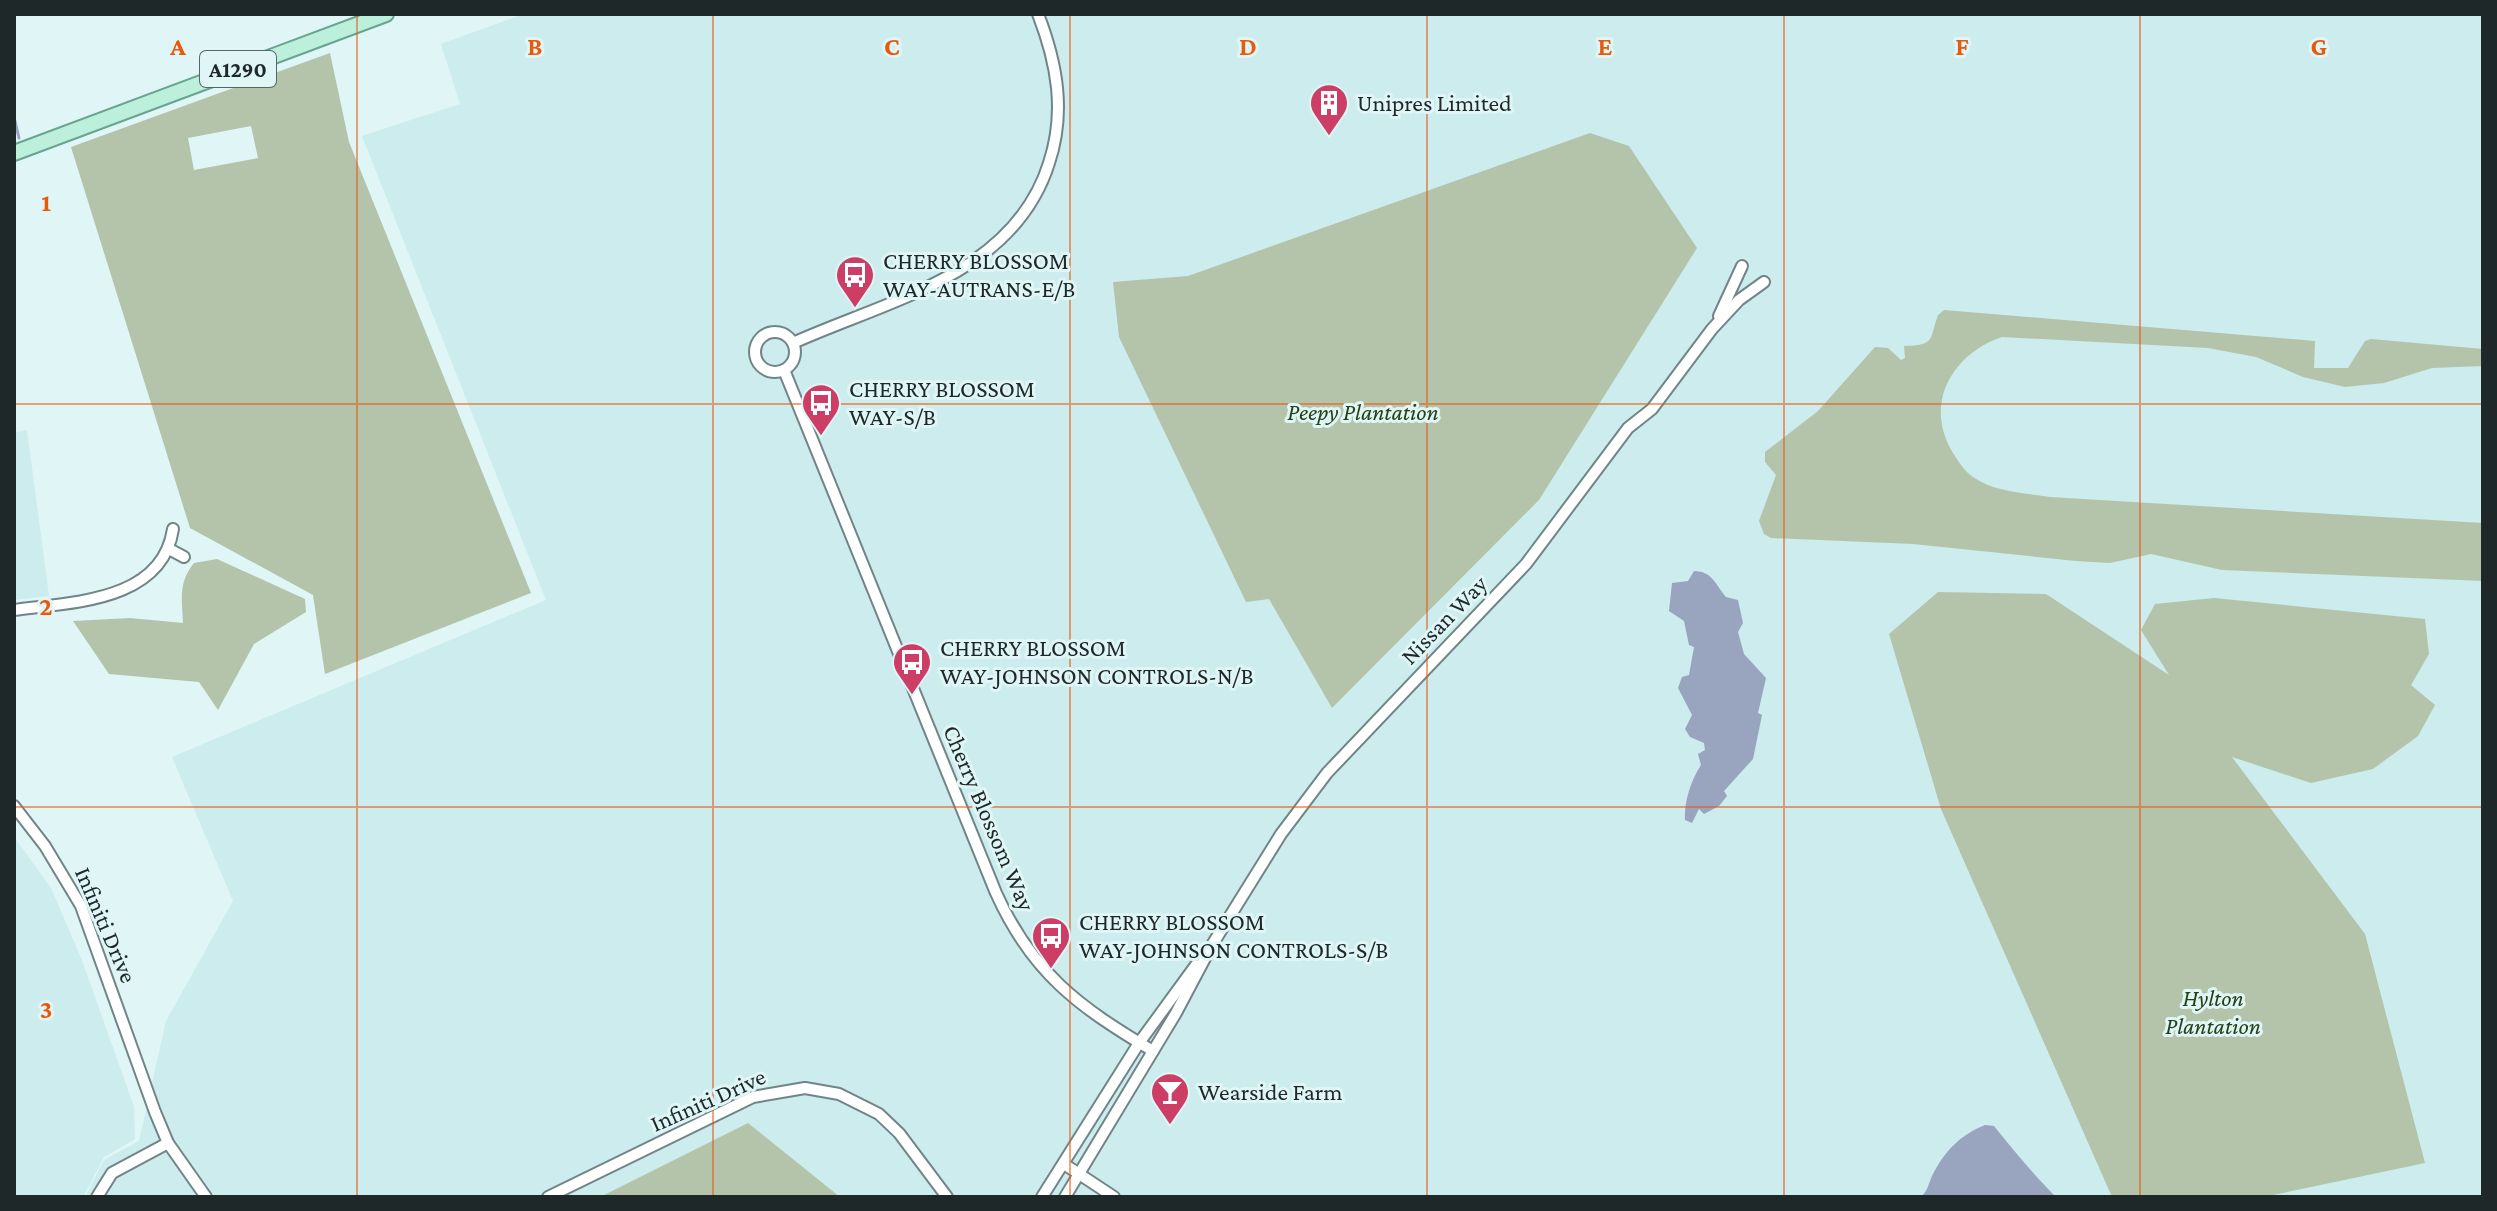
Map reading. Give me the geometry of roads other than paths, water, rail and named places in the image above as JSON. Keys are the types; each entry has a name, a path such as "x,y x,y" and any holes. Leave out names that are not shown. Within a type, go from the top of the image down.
{"main road":[{"name":"A1290","path":"14,153 386,14"}],"street":[{"path":"793,343 966,267 1019,223 1045,176 1058,125 1055,69 1038,14"},
{"path":"1712,329 1742,266"},
{"path":"1712,329 1739,300 1764,282"},
{"name":"Nissan Way","path":"1065,1197 1153,1051 1212,945 1281,834 1327,773 1526,564 1628,428 1652,409 1712,329"},
{"path":"773,332 785,334 793,343 793,362 784,370 765,370 757,360 756,347 762,337 773,332"},
{"name":"Cherry Blossom Way","path":"784,370 1008,918 1028,953 1054,983 1153,1051"},
{"path":"14,610 109,596 154,570 169,549 173,529"},
{"path":"169,549 184,557"},
{"name":"Infiniti Drive","path":"14,806 45,846 81,906 168,1143 206,1197"},
{"name":"Nissan Way","path":"1042,1197 1139,1043 1212,945"},
{"name":"Infiniti Drive","path":"548,1197 753,1097 805,1088 839,1094 879,1114 899,1133 947,1197"},
{"path":"97,1197 112,1173 168,1143"},
{"path":"1064,1164 1114,1197"}],"waterway":[{"path":"14,117 19,138"}],"place":[{"name":"Unipres Limited","path":"1329,137"},
{"name":"CHERRY BLOSSOM WAY-AUTRANS-E/B","path":"855,309"},
{"name":"CHERRY BLOSSOM WAY-S/B","path":"821,437"},
{"name":"CHERRY BLOSSOM WAY-JOHNSON CONTROLS-N/B","path":"912,696"},
{"name":"CHERRY BLOSSOM WAY-JOHNSON CONTROLS-S/B","path":"1051,970"},
{"name":"Wearside Farm","path":"1170,1126"}],"park label":[{"name":"Peepy Plantation","path":"1363,412"},
{"name":"Hylton Plantation","path":"2213,1012"}]}
